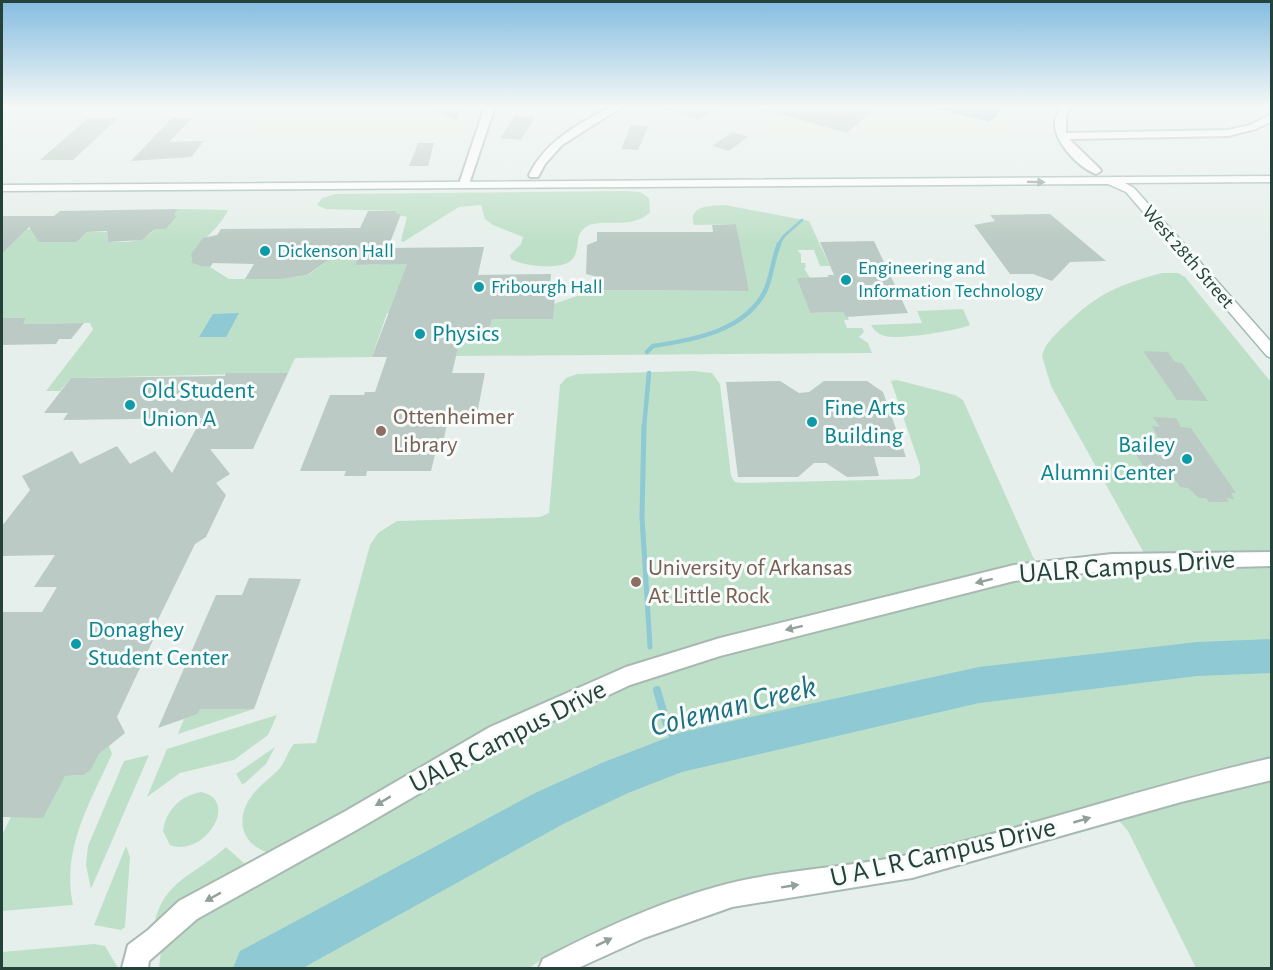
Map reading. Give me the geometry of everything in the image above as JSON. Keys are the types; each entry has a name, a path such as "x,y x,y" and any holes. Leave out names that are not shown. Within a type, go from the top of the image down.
{"main road":[{"path":"2,188 466,180 534,175 1272,170"},
{"name":"West 28th Street","path":"1096,171 1132,193 1272,353"},
{"path":"2,178 1112,182 1272,179"}],"street":[{"path":"466,180 475,151"},
{"path":"534,175 550,151"},
{"path":"1073,151 1096,171"},
{"name":"UALR Campus Drive","path":"136,962 188,910 352,820 498,735 626,677 720,647 1014,573 1112,562 1272,559"},
{"name":"U A L R Campus Drive","path":"552,969 624,932 734,895 910,867 1076,822 1179,790 1272,769"}],"green space":[{"path":"640,192 649,198 650,212 644,217 629,222 589,225 581,232 576,252 570,262 554,266 524,264 511,259 510,255 521,244 523,237 493,225 485,219 481,205 459,207 403,242 401,241 407,217 396,214 397,211 326,209 317,205 322,198 336,194"},
{"path":"725,205 809,221 830,266 820,266 814,250 797,250 801,254 801,263 805,263 806,268 804,268 810,278 798,279 810,313 843,312 849,320 844,320 847,328 862,328 864,332 859,337 868,343 872,353 456,356 466,312 387,313 372,357 295,358 288,373 71,378 60,391 46,391 93,330 90,323 22,324 25,318 2,318 2,254 27,229 46,230 37,239 41,242 77,242 87,232 107,232 108,242 134,241 145,237 155,229 166,229 176,217 174,215 178,209 228,210 219,224 194,252 191,259 196,265 210,267 229,279 281,279 308,275 330,259 357,259 355,265 378,265 386,254 402,254 398,264 407,264 398,291 474,290 470,319 480,319 478,331 489,330 492,319 552,319 554,304 594,290 748,291 736,224 694,225 693,218 697,210 707,206"},
{"path":"1162,273 1178,273 1185,277 1271,382 1271,968 1196,968 1128,831 1110,813 1086,806 904,858 735,886 552,953 529,968 159,968 161,951 169,939 273,854 262,850 248,839 242,823 243,813 253,794 280,768 294,744 316,743 370,545 378,533 397,521 540,517 549,513 560,385 566,378 577,374 694,371 712,373 720,384 731,476 735,482 743,483 913,479 920,475 920,466 891,381 897,380 955,395 963,400 1033,557 1044,573 1061,579 1143,569 1148,562 1144,553 1051,386 1042,356 1045,347 1054,336 1088,305 1120,287"},
{"path":"963,309 970,325 940,332 892,337 881,335 871,325 922,323 917,311"},
{"path":"200,709 254,709 178,734 184,719 198,714"},
{"path":"277,715 268,735 234,760 180,773 147,797 167,749"},
{"path":"109,746 112,754 87,809 74,846 70,884 73,905 2,911 2,835 11,817 65,776 84,775 91,770 99,754"},
{"path":"275,747 266,764 242,784 236,774"},
{"path":"149,755 91,889 86,865 88,846 124,761"},
{"path":"201,792 213,797 218,805 218,816 213,826 195,843 183,847 170,845 163,831 171,810 187,797"},
{"path":"126,846 130,857 125,927 121,930 94,925"},
{"path":"226,847 246,865 154,926 164,898 172,888"},
{"path":"94,944 105,946 118,968 2,968 2,952"}],"water":[{"path":"239,313 226,337 199,337 213,314"}],"building":[{"path":"50,151 82,151 73,160 40,160"},
{"path":"140,151 196,151 191,157 131,161"},
{"path":"415,151 432,151 428,166 409,166"},
{"path":"178,209 174,215 177,216 166,229 155,229 142,240 108,242 107,231 87,232 77,242 39,242 29,227 2,254 2,216 54,216 60,211"},
{"path":"368,211 397,211 396,214 401,214 388,248 484,247 478,275 551,274 550,286 556,286 553,319 492,319 489,331 462,331 452,373 485,373 475,424 447,424 444,438 439,438 431,471 367,471 366,476 344,476 346,471 300,471 330,395 364,395 365,392 375,392 387,357 372,357 407,264 355,265 357,259 330,259 307,275 281,279 245,279 254,264 213,263 210,267 200,266 192,263 191,254 203,238 217,235 221,229 360,228"},
{"path":"1050,214 1106,261 1070,262 1052,281 1033,274 1010,274 974,225 995,221 990,215"},
{"path":"736,224 749,291 594,290 594,276 586,274 587,245 597,241 597,232 713,232 712,225"},
{"name":"Engineering and Information Technology","path":"874,241 908,313 846,317 843,312 810,313 797,278 834,275 820,242"},
{"path":"2,318 26,318 23,324 84,323 71,339 59,339 56,344 2,345"},
{"path":"1143,351 1168,352 1175,362 1182,363 1208,401 1177,400"},
{"name":"Donaghey Student Center","path":"226,373 288,373 253,449 210,449 230,474 216,483 226,495 206,537 195,544 152,632 154,638 117,717 125,733 99,754 91,770 84,775 65,776 43,818 2,817 2,612 42,612 57,587 34,587 55,555 2,556 2,526 30,490 22,476 72,451 80,464 117,446 130,464 155,451 172,473 202,418 63,420 68,413 44,413 71,378 225,376"},
{"name":"Fine Arts Building","path":"780,381 799,393 809,392 824,381 867,381 883,392 906,457 874,457 879,476 847,477 826,463 814,463 798,477 738,477 726,382"},
{"name":"Bailey Alumni Center","path":"1153,417 1176,418 1181,427 1191,428 1236,493 1231,493 1234,499 1226,498 1229,502 1209,502 1206,498 1199,498 1188,488 1180,487 1169,470 1145,469 1130,445 1142,445 1140,441 1160,441 1152,426 1160,427"},
{"path":"249,578 301,579 254,709 200,709 198,714 158,728 216,595 242,595"}],"waterway":[{"path":"778,245 784,236 802,220"},
{"path":"647,352 653,346 717,331 746,315 766,289 779,244"},
{"path":"644,427 649,373"},
{"path":"644,425 642,517 650,647"},
{"name":"Coleman Creek","path":"257,968 550,808 618,776 682,752 979,685 1197,659 1272,656"},
{"path":"657,690 666,722 682,752"}],"place":[{"name":"Dickenson Hall","path":"265,251"},
{"name":"Engineering and Information Technology","path":"846,280"},
{"name":"Fribourgh Hall","path":"479,287"},
{"name":"Physics","path":"420,334"},
{"name":"Old Student Union A","path":"130,405"},
{"name":"Fine Arts Building","path":"812,422"},
{"name":"Ottenheimer Library","path":"381,431"},
{"name":"Bailey Alumni Center","path":"1187,459"},
{"name":"University of Arkansas At Little Rock","path":"636,582"},
{"name":"Donaghey Student Center","path":"76,644"}]}
